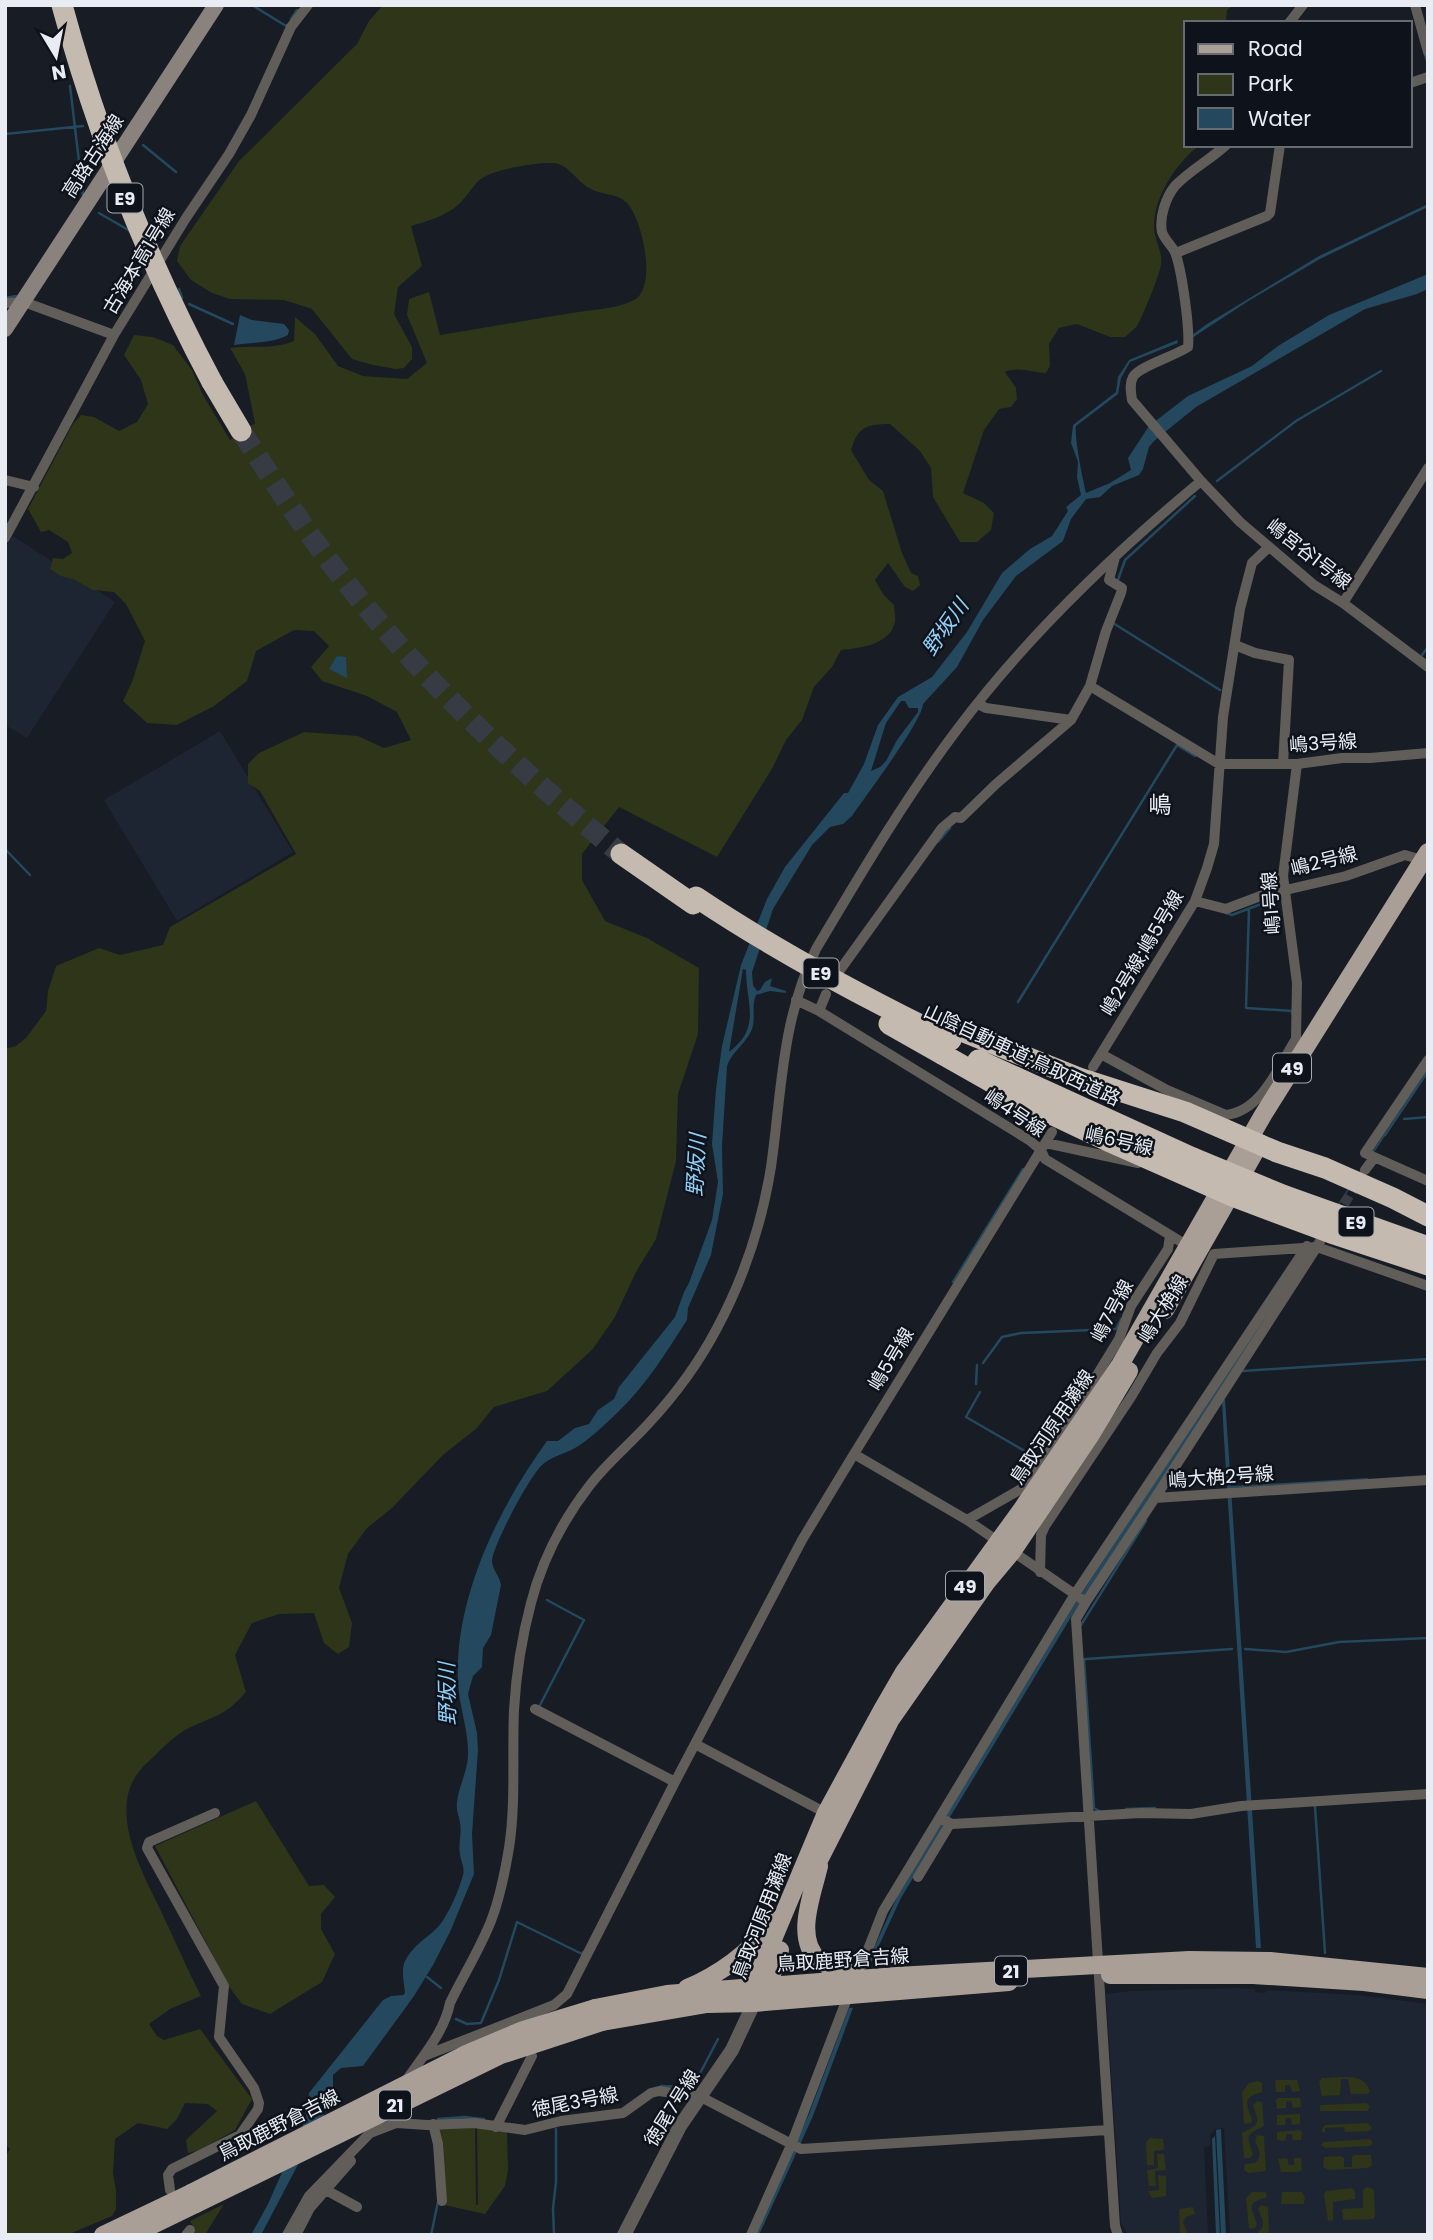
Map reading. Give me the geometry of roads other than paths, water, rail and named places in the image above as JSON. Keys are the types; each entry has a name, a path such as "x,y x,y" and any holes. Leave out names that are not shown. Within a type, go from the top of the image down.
{"highway":[{"name":"E9","path":"62,5 91,104 122,193 180,322 244,429"},
{"name":"E9","path":"69,5 130,190 215,380"},
{"path":"624,850 694,900 748,934 881,996 949,1042"},
{"path":"748,934 785,966 949,1042 1185,1112 1254,1142 1325,1168 1428,1216"},
{"name":"山陰自動車道;鳥取西道路","path":"949,1042 1191,1162 1428,1240"},
{"path":"1191,1162 1226,1193 1331,1233 1428,1265"},
{"name":"山陰自動車道;鳥取西道路","path":"1286,1194 1428,1247"}],"main road":[{"name":"高路古海線","path":"5,329 216,5"},
{"name":"鳥取河原用瀬線","path":"758,1992 786,1905 826,1813 904,1672 1090,1436 1201,1250 1226,1193 1304,1047 1354,980 1368,949 1425,856"},
{"name":"鳥取河原用瀬線","path":"758,1992 824,1849 891,1719 986,1583 1005,1547"},
{"path":"824,1849 807,1913 808,1942 819,1961 833,1968 864,1976"},
{"path":"667,1994 722,1972 766,1932 786,1905"},
{"name":"鳥取鹿野倉吉線","path":"598,2015 667,1994 758,1992 848,1996 1189,1960 1270,1961 1428,1977"},
{"name":"鳥取鹿野倉吉線","path":"132,2235 193,2199 466,2054 523,2030 598,2015 705,2004 758,1992 864,1976 1098,1970 1253,1975 1364,1982 1428,1990"},
{"name":"鳥取鹿野倉吉線","path":"103,2235 193,2199"}],"street":[{"path":"53,5 80,97 107,175"},
{"name":"古海本高1号線","path":"5,538 114,335 229,154 251,115 291,27 308,5"},
{"path":"1291,21 1303,5"},
{"path":"1415,5 1428,52"},
{"path":"1223,147 1198,164 1167,198 1162,233 1176,253 1270,213 1280,147"},
{"name":"嶋宮谷1号線","path":"1176,253 1188,346 1143,368 1133,376 1130,387 1132,400 1201,481 1269,547 1314,586 1343,603 1428,667"},
{"path":"5,303 23,302 114,335"},
{"path":"1343,603 1428,468"},
{"path":"5,480 34,487"},
{"path":"287,2235 309,2196 370,2133 424,2056 448,2015 450,2003 491,1921 509,1847 513,1802 514,1708 518,1677 531,1603 545,1560 565,1521 591,1485 683,1383 716,1330 752,1243 763,1207 771,1167 786,1036 796,1000 816,949 915,789 978,704 1088,582 1201,481"},
{"name":"嶋2号線;嶋5号線","path":"1093,1068 1195,901 1214,844 1227,689 1247,576 1252,563 1269,547"},
{"path":"840,970 942,828 955,817 961,818 996,784 1071,720 1090,685 1121,593 1122,588 1109,580 1115,557"},
{"path":"1235,645 1255,653 1289,660 1283,764"},
{"path":"1090,685 1219,764"},
{"path":"978,704 986,708 1071,720"},
{"name":"嶋3号線","path":"1219,764 1297,764 1342,758 1428,753"},
{"name":"嶋1号線","path":"1297,764 1283,876 1304,1047"},
{"name":"嶋2号線","path":"1195,901 1226,909 1284,887 1290,890 1327,882 1405,855 1425,856"},
{"path":"819,1011 826,994"},
{"name":"嶋4号線","path":"796,1000 819,1011 1043,1147 1045,1159 1170,1236 1201,1250"},
{"path":"1101,1054 1226,1115 1235,1114 1259,1098 1304,1047"},
{"path":"1365,1170 1370,1156 1428,1060"},
{"name":"嶋5号線","path":"424,2056 554,2005 567,1994 802,1540 1052,1132"},
{"name":"嶋6号線","path":"1043,1147 1191,1162"},
{"path":"1370,1156 1428,1181"},
{"name":"嶋7号線","path":"967,1520 1021,1489 1119,1339 1132,1306 1168,1249 1170,1236"},
{"path":"1201,1250 1315,1244 1428,1286"},
{"path":"1155,1498 1315,1244"},
{"path":"918,1877 945,1821 1075,1594 1315,1244"},
{"name":"嶋大桷線","path":"1040,1572 1041,1535 1045,1526 1157,1353 1180,1323 1201,1250"},
{"path":"854,1454 967,1520 1086,1602"},
{"name":"嶋大桷2号線","path":"1118,2235 1115,2226 1108,2130 1076,1619 1155,1498 1428,1480"},
{"path":"535,1709 675,1782"},
{"path":"695,1744 826,1813"},
{"path":"945,1821 1141,1813 1199,1814 1241,1806 1428,1794"},
{"path":"170,2190 168,2175 172,2169 240,2134 258,2109 257,2094 219,2037 224,1986 147,1848 149,1842 166,1833 215,1813"},
{"path":"864,1976 883,1911 945,1821"},
{"name":"徳尾7号線","path":"624,2235 680,2126 732,2050 758,1992"},
{"path":"751,2235 791,2145 848,1996"},
{"path":"496,2127 532,2056 519,2018"},
{"name":"徳尾3号線","path":"370,2133 396,2123 474,2123 525,2130 561,2122 614,2116 630,2110 651,2093 659,2091 701,2097 791,2145"},
{"path":"433,2124 438,2144 442,2201"},
{"path":"791,2145 809,2149 1108,2130"},
{"path":"296,2235 310,2208 367,2143 370,2133"},
{"path":"326,2190 357,2207"}],"water":[{"path":"1428,204 1428,207 1320,259 1192,338 1192,335 1207,324 1319,256"},
{"path":"1428,274 1428,289 1365,309 1196,407 1154,441 1149,447 1139,475 1112,486 1100,497 1086,499 1071,519 1063,541 1016,576 983,620 957,667 923,704 914,726 852,816 843,824 830,827 812,845 773,909 752,972 753,985 757,991 760,990 765,982 772,978 770,986 786,993 770,991 756,995 752,1029 727,1066 722,1146 723,1194 711,1255 688,1308 687,1320 630,1400 586,1441 550,1460 536,1472 513,1511 494,1552 492,1564 501,1585 491,1635 483,1648 482,1667 473,1676 468,1694 478,1750 472,1834 474,1874 450,1932 414,1996 363,2066 341,2068 333,2075 333,2087 323,2097 324,2115 261,2235 251,2235 268,2204 306,2118 309,2093 383,2000 405,1993 403,1972 408,1955 442,1922 459,1888 464,1870 457,1802 468,1756 458,1682 459,1650 463,1618 472,1586 483,1555 512,1495 547,1441 558,1441 575,1428 589,1424 598,1410 614,1399 619,1387 675,1317 712,1220 718,1182 712,1144 722,1046 741,965 767,899 785,867 844,793 848,793 864,764 878,725 898,697 932,677 967,632 1002,573 1030,549 1052,536 1068,511 1066,507 1081,495 1077,477 1078,462 1071,443 1073,425 1116,392 1118,377 1129,360 1177,340 1178,343 1130,362 1121,378 1118,394 1076,426 1077,449 1086,493 1131,470 1128,458 1149,426 1188,396 1252,366 1278,346 1329,315","holes":["901,701 905,701 909,708 918,708 918,712 897,740 886,761 871,771 886,723","743,969 746,970 749,1024 739,1043 729,1052"]},
{"path":"240,315 252,320 284,324 289,330 288,335 268,341 234,345"},
{"path":"337,656 346,657 347,678 329,669"},
{"path":"1386,1131 1155,1492 1079,1604 901,1898 870,1965 867,1963 898,1895 1076,1602"},
{"path":"1225,1399 1231,1486 1368,1478 1231,1488 1261,1948 1256,1948 1224,1439 1222,1402"},
{"path":"849,2008 853,2008 813,2116 759,2235 754,2235 809,2114"},
{"path":"1221,2129 1226,2235 1221,2235 1216,2130"},
{"path":"1215,2136 1220,2235 1216,2235 1212,2139"}],"waterway":[{"path":"252,5 287,25"},
{"path":"291,19 297,10"},
{"path":"1425,55 1428,64"},
{"path":"70,86 83,195"},
{"path":"5,134 83,126"},
{"path":"143,145 176,172"},
{"path":"99,213 130,231"},
{"path":"179,289 182,298"},
{"path":"5,298 16,296"},
{"path":"189,304 233,324"},
{"path":"1217,481 1296,421 1381,371"},
{"path":"1118,580 1125,560 1195,496"},
{"path":"1113,623 1220,690"},
{"path":"1422,655 1428,647"},
{"path":"1018,1002 1177,745 1195,756"},
{"path":"938,842 950,828"},
{"path":"5,849 30,875"},
{"path":"1226,913 1232,915 1282,896"},
{"path":"1249,909 1246,1008 1292,1011 1292,1014"},
{"path":"1385,1135 1428,1071"},
{"path":"1404,1119 1428,1117"},
{"path":"953,1282 1023,1169"},
{"path":"983,1363 1002,1337 1021,1333 1116,1329 1121,1319"},
{"path":"1243,1371 1428,1359"},
{"path":"976,1384 977,1365"},
{"path":"980,1392 966,1417 1035,1457 1023,1476"},
{"path":"1081,1625 1146,1521"},
{"path":"539,1707 584,1620 547,1600"},
{"path":"1245,1649 1286,1652 1339,1642 1428,1638"},
{"path":"1086,1659 1232,1649"},
{"path":"1084,1659 1094,1808 1099,1811"},
{"path":"1315,1806 1325,1953"},
{"path":"1126,1809 1155,1808"},
{"path":"456,2019 467,2024 481,2023 499,1980 517,1922 582,1954 583,1952"},
{"path":"427,1977 441,1988"},
{"path":"661,2086 685,2087 695,2083 718,2039"},
{"path":"438,2119 484,2119"},
{"path":"554,2235 556,2129"},
{"path":"431,2235 438,2202"}],"tunnel":[{"path":"241,431 327,559 405,652 509,757 621,854"},
{"path":"1336,1217 1359,1180"}],"district":[{"name":"嶋","path":"1160,805"}],"water label":[{"name":"野坂川","path":"945,627"},
{"name":"野坂川","path":"696,1165"},
{"name":"野坂川","path":"447,1694"}]}
